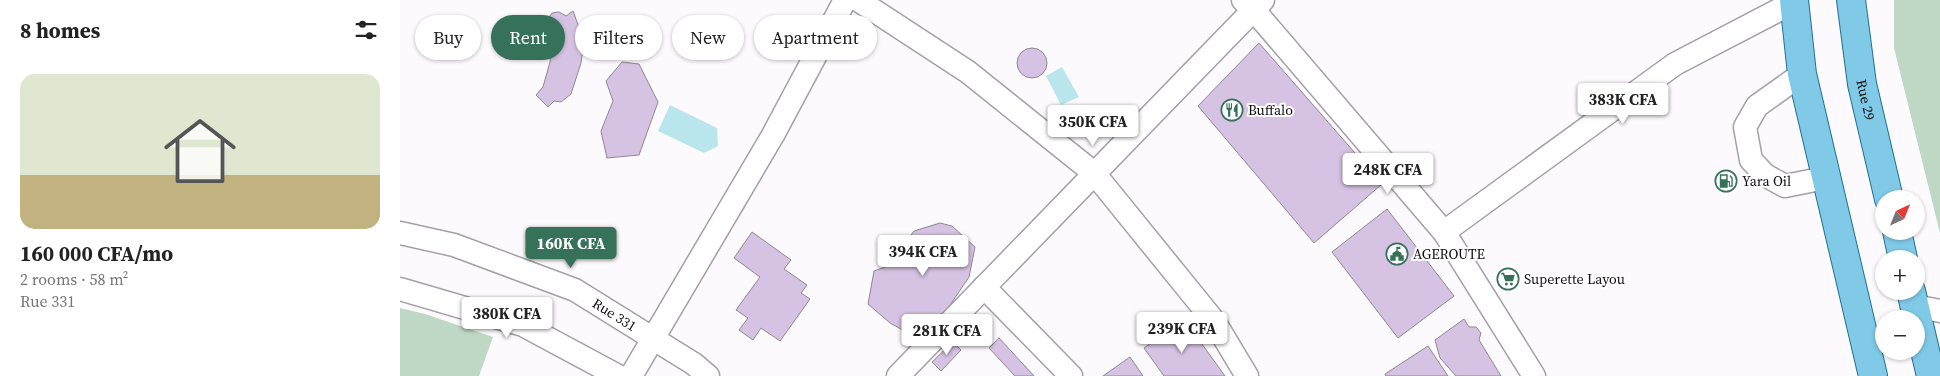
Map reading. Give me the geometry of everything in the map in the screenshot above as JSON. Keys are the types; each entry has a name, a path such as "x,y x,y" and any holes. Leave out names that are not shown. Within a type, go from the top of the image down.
{"main road":[{"name":"Rue 29","path":"1851,0 1862,84 1887,190"},
{"path":"1794,1 1802,74 1873,376"},
{"path":"1922,303 1931,376"}],"street":[{"path":"631,376 773,135 845,0"},
{"path":"858,0 968,72 1094,173 1214,321 1247,376"},
{"path":"1444,232 1675,64 1794,1"},
{"path":"898,376 1094,173 1253,3 1444,232 1534,376"},
{"path":"1802,74 1757,106 1745,127 1751,160 1765,175 1785,186 1825,178"},
{"name":"Rue 331","path":"400,233 454,245 575,290 694,364 708,376"},
{"path":"984,287 1071,376"},
{"path":"400,288 523,325 618,376"}],"green space":[{"path":"1894,0 1940,0 1940,233 1894,48"},
{"path":"400,308 425,314 493,337 479,376 400,376"}],"water":[{"path":"1062,67 1079,97 1061,105 1046,76"},
{"path":"670,105 717,128 718,146 704,153 658,131"}],"building":[{"path":"573,11 575,16 575,60 581,60 581,63 571,94 561,102 554,101 548,107 536,95 543,87 550,60 565,60 566,16"},
{"path":"559,12 564,15 551,15 552,13"},
{"path":"1259,43 1382,184 1314,243 1198,106"},
{"path":"1032,48 1043,52 1047,63 1043,74 1032,78 1021,74 1017,63 1021,52"},
{"path":"622,62 639,64 658,102 639,155 607,158 601,131 613,101 606,81"},
{"path":"1387,209 1454,296 1398,338 1332,252"},
{"path":"940,223 952,226 975,247 969,277 946,311 908,333 890,323 868,304 874,271 888,266 914,231"},
{"path":"752,232 791,260 784,269 807,285 801,293 810,299 780,341 761,328 753,340 739,330 748,318 736,310 760,277 734,258"},
{"path":"1184,319 1225,376 1164,376 1144,348"},
{"path":"1464,319 1469,327 1476,327 1481,333 1479,340 1501,376 1456,376 1440,358 1435,340"},
{"path":"999,338 1034,376 1015,376 989,348"},
{"path":"953,342 961,350 941,371 932,362"},
{"path":"1428,346 1448,376 1386,376 1385,374"},
{"path":"1130,357 1143,376 1103,376"}],"place":[{"name":"Buffalo","path":"1232,110"},
{"name":"Yara Oil","path":"1726,181"},
{"name":"AGEROUTE","path":"1397,254"},
{"name":"Superette Layou","path":"1508,279"}]}
